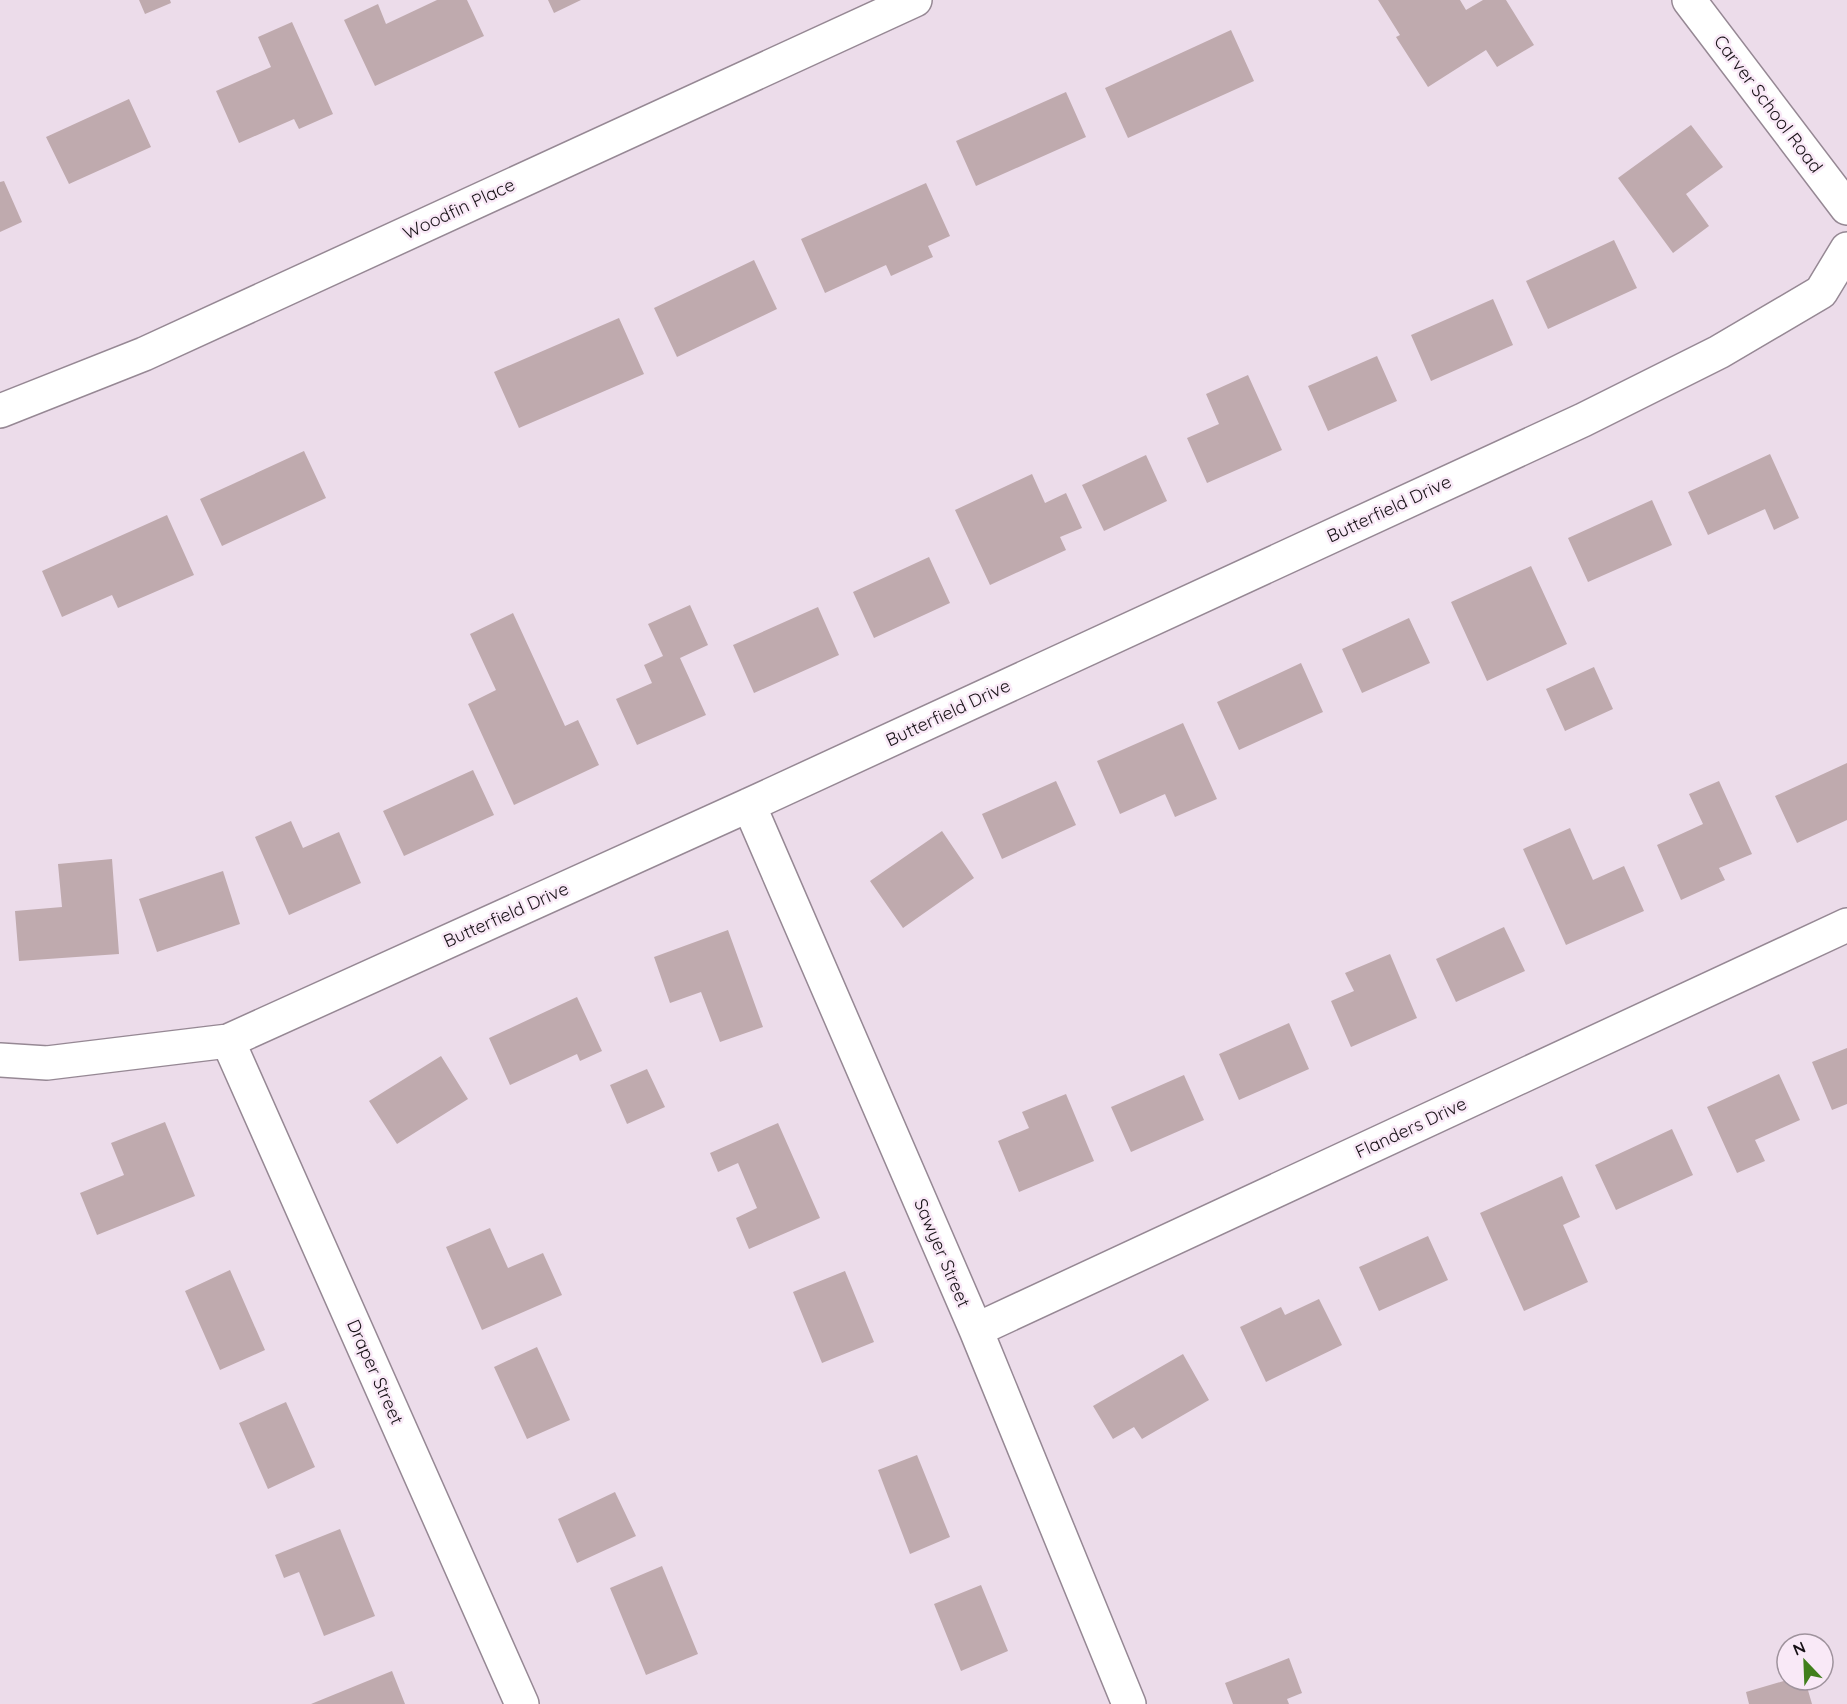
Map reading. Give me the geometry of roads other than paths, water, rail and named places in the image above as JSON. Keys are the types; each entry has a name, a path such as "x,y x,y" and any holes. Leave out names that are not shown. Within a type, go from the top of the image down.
{"street":[{"name":"Woodfin Place","path":"0,411 144,354 915,0"},
{"name":"Carver School Road","path":"1689,0 1847,208"},
{"name":"Butterfield Drive","path":"0,1060 47,1063 228,1041 749,805 1583,420 1719,352 1821,292 1847,249"},
{"name":"Sawyer Street","path":"749,805 975,1330 1129,1704"},
{"name":"Flanders Drive","path":"975,1330 1847,925"},
{"name":"Draper Street","path":"228,1041 522,1704"}]}
